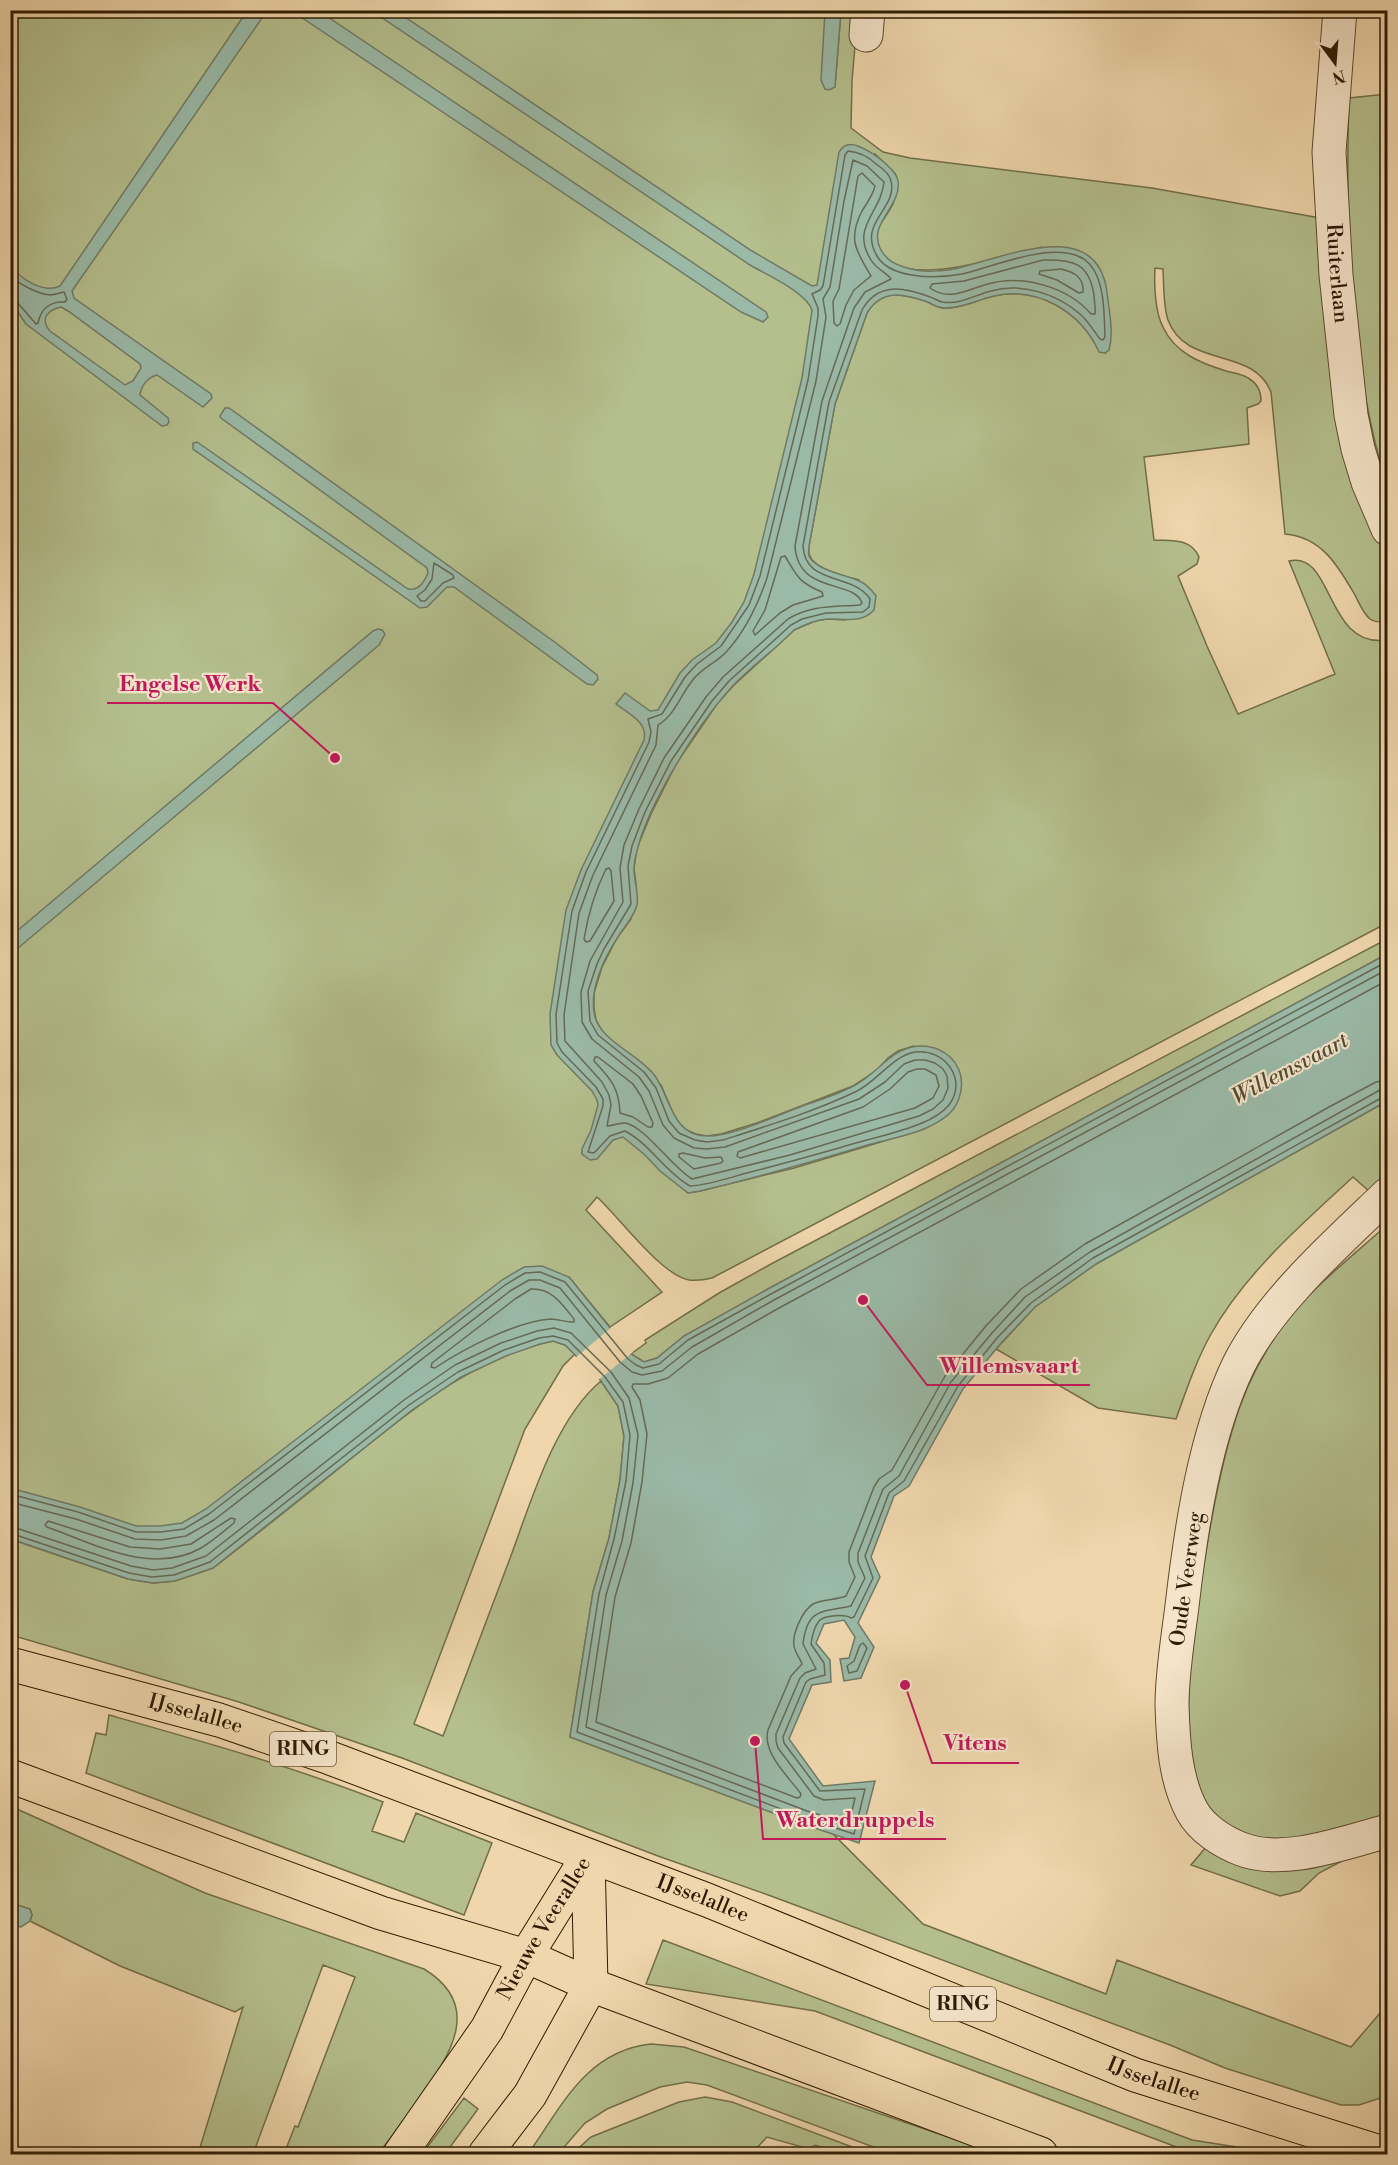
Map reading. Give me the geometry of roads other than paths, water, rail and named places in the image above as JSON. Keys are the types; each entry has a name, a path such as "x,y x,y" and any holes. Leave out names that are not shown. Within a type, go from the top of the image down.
{"main road":[{"name":"IJsselallee","path":"10,1664 219,1720 330,1758 707,1900 1135,2075 1386,2154"},
{"path":"10,1776 381,1913 526,1956 591,1985 1041,2154"},
{"name":"Nieuwe Veerallee","path":"400,2154 487,2029 526,1956 588,1856"},
{"name":"Nieuwe Veerallee","path":"588,1856 591,1985"},
{"path":"485,2154 530,2095 591,1985"}],"street":[{"name":"Ruiterlaan","path":"1340,10 1329,152 1336,275 1351,415 1368,482 1388,529"},
{"name":"Oude Veerweg","path":"1388,1194 1293,1290 1263,1327 1240,1363 1222,1406 1210,1445 1188,1557 1172,1703 1179,1774 1188,1803 1193,1814 1204,1827 1222,1840 1243,1850 1266,1855 1300,1853 1388,1831"}],"water":[{"path":"247,11 267,11 72,291 74,298 211,394 212,398 203,407 157,375 151,378 143,385 140,395 168,418 167,425 162,426 26,324 11,302 11,264 32,284 47,288 60,286","holes":["61,307 140,364 141,368 133,381 125,385 50,331 47,327 46,316 52,310"]},
{"path":"292,11 319,11 766,312 768,317 763,322 741,312"},
{"path":"372,11 396,11 752,251 812,286 817,285 839,152 845,146 850,145 858,146 876,156 895,173 897,178 898,190 881,222 877,239 884,255 896,264 918,270 948,270 1025,250 1048,247 1069,248 1087,254 1100,269 1107,292 1111,329 1109,350 1105,353 1099,352 1081,325 1069,314 1056,305 1026,295 994,296 945,308 910,297 894,295 879,300 867,313 835,404 809,556 817,565 860,581 868,587 876,596 874,610 858,619 823,620 794,630 738,680 704,722 663,788 643,832 634,864 636,909 608,955 599,975 594,996 593,1007 599,1026 613,1041 648,1068 655,1076 679,1123 686,1130 695,1134 707,1136 729,1133 837,1094 864,1079 897,1053 919,1046 932,1047 945,1053 958,1068 961,1079 961,1092 954,1108 933,1125 913,1133 786,1169 688,1193 623,1137 613,1140 597,1159 590,1160 582,1154 598,1105 597,1100 592,1091 557,1055 551,1045 550,1014 566,910 581,870 644,740 640,723 616,704 625,693 650,711 658,710 680,673 692,660 716,643 744,602 754,574 802,378 812,310 794,290 750,265"},
{"path":"825,11 841,11 835,87 829,90 825,89 821,80"},
{"path":"225,408 229,408 556,643 597,675 598,679 593,685 587,684 454,587 447,587 427,607 420,608 193,449 193,443 197,442 408,589 415,589 423,583 428,573 427,568 221,418"},
{"path":"378,629 385,634 379,645 11,954 11,936"},
{"path":"1387,954 1387,1101 1096,1264 1035,1307 963,1389 909,1486 894,1496 871,1557 880,1577 858,1623 874,1647 861,1678 844,1681 840,1659 849,1658 855,1637 844,1620 824,1624 816,1643 830,1660 831,1682 812,1685 789,1739 823,1786 875,1781 859,1843 570,1737 593,1592 609,1538 620,1480 624,1436 618,1406 601,1381 565,1345 553,1341 540,1344 506,1356 461,1377 412,1410 213,1568 175,1581 153,1583 128,1579 11,1539 10,1488 80,1507 136,1526 182,1523 206,1509 502,1280 524,1267 542,1266 569,1277 631,1354 644,1362 657,1358 684,1336 768,1289"},
{"path":"11,1903 30,1909 32,1915 30,1921 21,1927 11,1925"}],"place":[{"name":"Engelse Werk","path":"335,758"},
{"name":"Willemsvaart","path":"863,1300"},
{"name":"Vitens","path":"905,1685"},
{"name":"Waterdruppels","path":"755,1741"}]}
